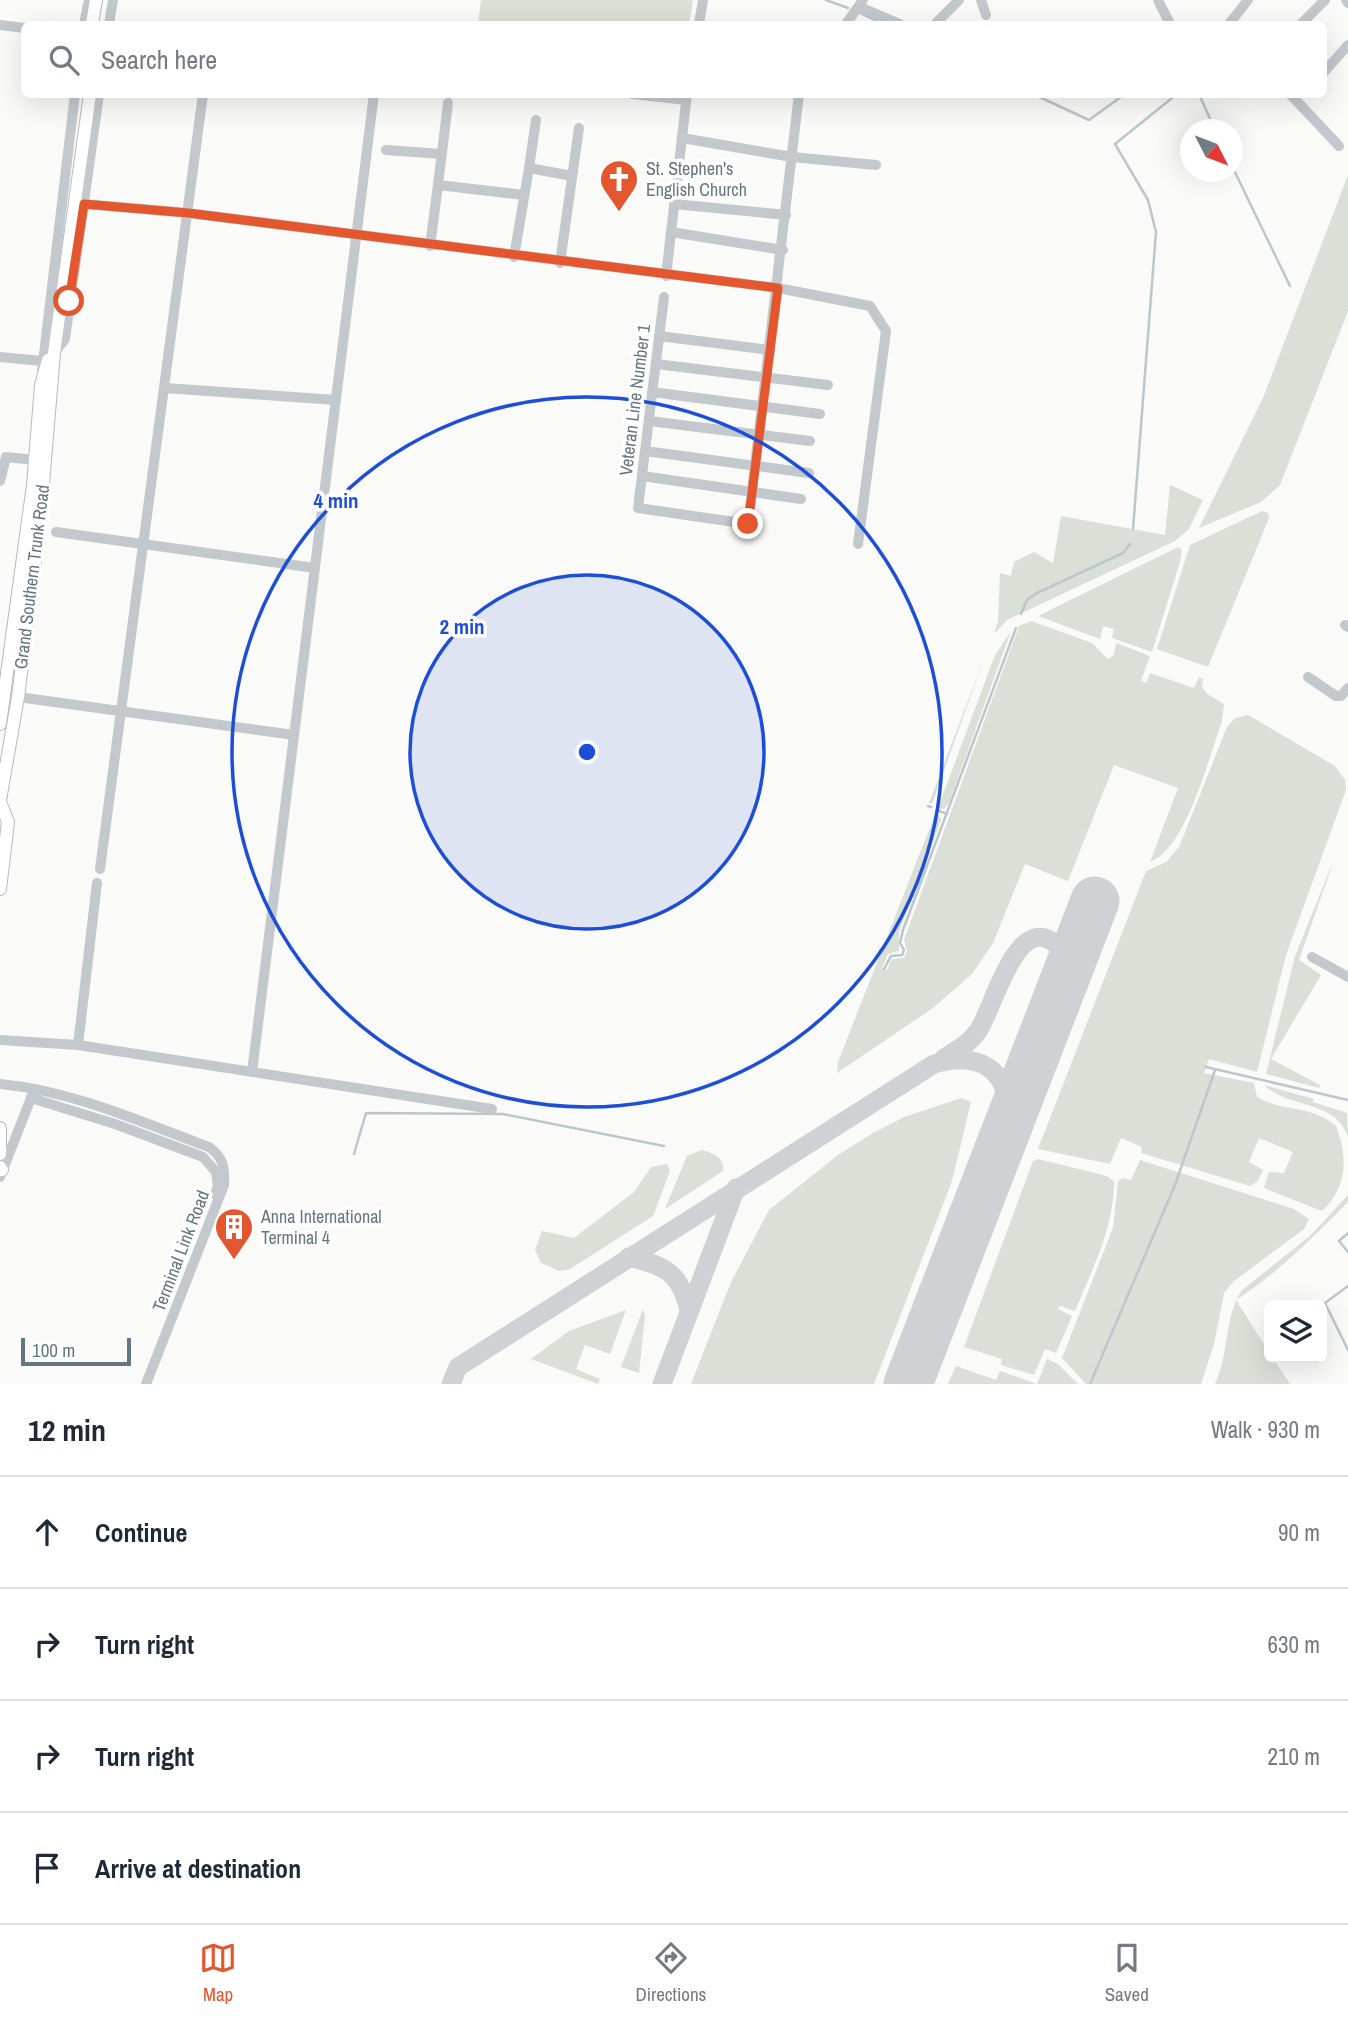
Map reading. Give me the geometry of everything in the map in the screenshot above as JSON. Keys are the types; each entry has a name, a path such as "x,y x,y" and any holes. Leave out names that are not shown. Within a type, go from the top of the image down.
{"main road":[{"path":"92,21 96,0"},
{"path":"100,21 103,0"},
{"path":"54,336 82,98"},
{"path":"54,336 89,98"},
{"name":"Grand Southern Trunk Road","path":"0,801 18,697 39,531 54,336"},
{"name":"Grand Southern Trunk Road","path":"0,724 35,460 41,385 54,336"},
{"path":"0,801 8,822 0,889"},
{"path":"0,1128 0,1154"}],"street":[{"path":"86,21 89,0"},
{"path":"110,21 113,0"},
{"path":"700,21 704,0"},
{"path":"938,21 959,0"},
{"path":"981,0 986,15"},
{"path":"1146,0 1160,3 1169,21"},
{"path":"1231,21 1248,0"},
{"path":"1304,21 1325,0"},
{"path":"848,21 862,4 894,21"},
{"path":"0,25 21,28"},
{"path":"1327,69 1348,45"},
{"path":"41,385 75,98"},
{"path":"54,353 65,339 98,98"},
{"path":"100,869 202,98"},
{"path":"251,1072 374,98"},
{"path":"666,276 687,98"},
{"path":"752,493 771,350 799,98"},
{"path":"1297,98 1339,146"},
{"path":"430,246 448,103"},
{"path":"514,257 536,120"},
{"path":"560,263 579,128"},
{"path":"682,138 792,157 876,165"},
{"path":"386,150 441,153"},
{"path":"529,168 572,176"},
{"path":"438,185 524,195"},
{"path":"84,204 188,213 560,263 778,288 870,306 886,331 858,544"},
{"path":"674,204 786,215"},
{"path":"671,232 782,250"},
{"name":"Veteran Line Number 1","path":"664,297 638,508 748,524 752,493"},
{"path":"659,336 771,350"},
{"path":"0,357 42,362"},
{"path":"656,364 828,385"},
{"path":"165,388 336,400"},
{"path":"652,392 820,414"},
{"path":"649,421 810,441"},
{"path":"645,451 809,473"},
{"path":"0,481 6,457 35,460"},
{"path":"642,476 801,499"},
{"path":"56,532 315,568"},
{"path":"1308,677 1344,698 1348,688"},
{"path":"18,697 294,734"},
{"path":"78,1045 97,883"},
{"path":"1312,957 1348,977"},
{"path":"0,1040 78,1045 492,1109"},
{"name":"Terminal Link Road","path":"0,1084 127,1117 209,1147 219,1154 225,1168 224,1185 146,1384"},
{"path":"1,1172 33,1093"},
{"name":"Terminal Link Road","path":"33,1093 203,1157 216,1172 218,1186 139,1384"}],"shaded area":[{"path":"481,0 693,0 690,21 478,21"},
{"path":"1348,175 1348,311 1280,485 1261,502 1199,528 1263,398"},
{"path":"1170,485 1203,500 1189,529 1175,541 1007,620 994,634 998,621 1000,573 1011,576 1014,562 1034,552 1053,563 1061,516 1165,535"},
{"path":"1262,511 1268,513 1269,518 1208,667 1157,649 1190,545"},
{"path":"1178,547 1182,550 1180,562 1152,652 1112,638 1114,629 1103,626 1100,639 1038,616"},
{"path":"1031,621 1092,643 1108,659 1114,655 1116,643 1150,656 1141,681 1146,683 1150,673 1194,688 1199,677 1203,679 1202,687 1207,694 1224,704 1222,721 1195,800 1175,840 1163,854 1150,862 1178,788 1114,765 1068,881 1025,864 993,943 972,974 933,1008 837,1073 838,1062 936,812 941,820 899,932 899,951 888,954 882,968 887,970 892,959 904,958 907,951 904,940 1019,626"},
{"path":"1011,631 949,803 944,809 938,808 995,655"},
{"path":"984,659 932,804 929,803"},
{"path":"1248,715 1335,766 1345,780 1346,790 1286,955 1257,1072 1209,1059 1204,1073 1254,1083 1257,1097 1317,1115 1336,1126 1343,1149 1343,1171 1337,1192 1322,1211 1264,1188 1269,1172 1284,1173 1293,1152 1259,1138 1249,1162 1263,1170 1257,1182 1250,1186 1141,1153 1142,1147 1121,1138 1110,1164 1038,1149 1146,871 1166,862 1179,847 1227,727 1235,718"},
{"path":"1335,857 1299,960 1321,975 1271,1059 1320,1085 1319,1088 1266,1074 1295,956"},
{"path":"1264,1085 1314,1099 1313,1102 1347,1113 1348,1137 1333,1116 1274,1093"},
{"path":"961,1098 971,1102 952,1181 874,1384 691,1384 731,1282 769,1210 838,1155 873,1133 904,1117"},
{"path":"702,1150 720,1159 723,1171 665,1209 687,1156"},
{"path":"1038,1159 1107,1176 1114,1182 1110,1216 1095,1264 1075,1311 1060,1306 1058,1309 1072,1316 1056,1353 1045,1349 1034,1375 1001,1365 1002,1359 964,1347 1033,1161"},
{"path":"1140,1160 1294,1209 1309,1219 1304,1229 1234,1281 1224,1293 1214,1344 1201,1384 1086,1384 1062,1358 1113,1228 1118,1182 1122,1178 1131,1180"},
{"path":"667,1164 670,1171 653,1216 570,1269 559,1271 541,1263 535,1250 542,1231 574,1238 634,1192 651,1167"},
{"path":"1348,1195 1348,1202 1308,1241 1281,1266 1237,1299 1242,1290 1310,1236"},
{"path":"1236,1300 1264,1344 1264,1363 1276,1363 1290,1384 1215,1384 1223,1361"},
{"path":"643,1309 645,1315 639,1373 621,1367"},
{"path":"626,1310 610,1354 585,1345 576,1369 600,1379 598,1384 531,1359 569,1331"},
{"path":"1047,1359 1058,1364 1078,1384 1037,1384"},
{"path":"956,1366 996,1380 1000,1371 1037,1384 948,1384"}],"waterway":[{"path":"826,0 848,8"},
{"path":"860,13 877,21"},
{"path":"1042,98 1089,120 1119,98"},
{"path":"1133,529 1156,232 1148,200 1115,144 1172,98"},
{"path":"1201,98 1210,119"},
{"path":"1240,182 1290,286"},
{"path":"1021,614 1027,600 1037,593 1123,553 1130,544"},
{"path":"884,969 891,956 902,955 904,950 900,943 903,930 1016,628"},
{"path":"937,810 947,814"},
{"path":"1206,1067 1348,1100"},
{"path":"1090,1384 1175,1185 1215,1070"},
{"path":"354,1154 366,1113 503,1114 664,1146"},
{"path":"1348,1233 1339,1241 1348,1252"},
{"path":"1348,1286 1325,1303 1348,1350"}],"taxiway":[{"path":"944,1058 967,1043 978,1031 1008,966 1019,950 1031,940 1044,938 1059,947 1066,958 1068,972"},
{"path":"451,1384 458,1367 934,1064 966,1060 990,1068 1004,1089 1010,1120"},
{"path":"662,1384 736,1188"},
{"path":"629,1257 661,1268 676,1279 689,1310"}],"runway":[{"path":"908,1384 1095,901"}],"place":[{"name":"St. Stephen's English Church","path":"619,213"},
{"name":"Anna International Terminal 4","path":"234,1261"}],"route":[{"path":"69,301 84,204 188,213 357,237 778,288 748,524"}]}
